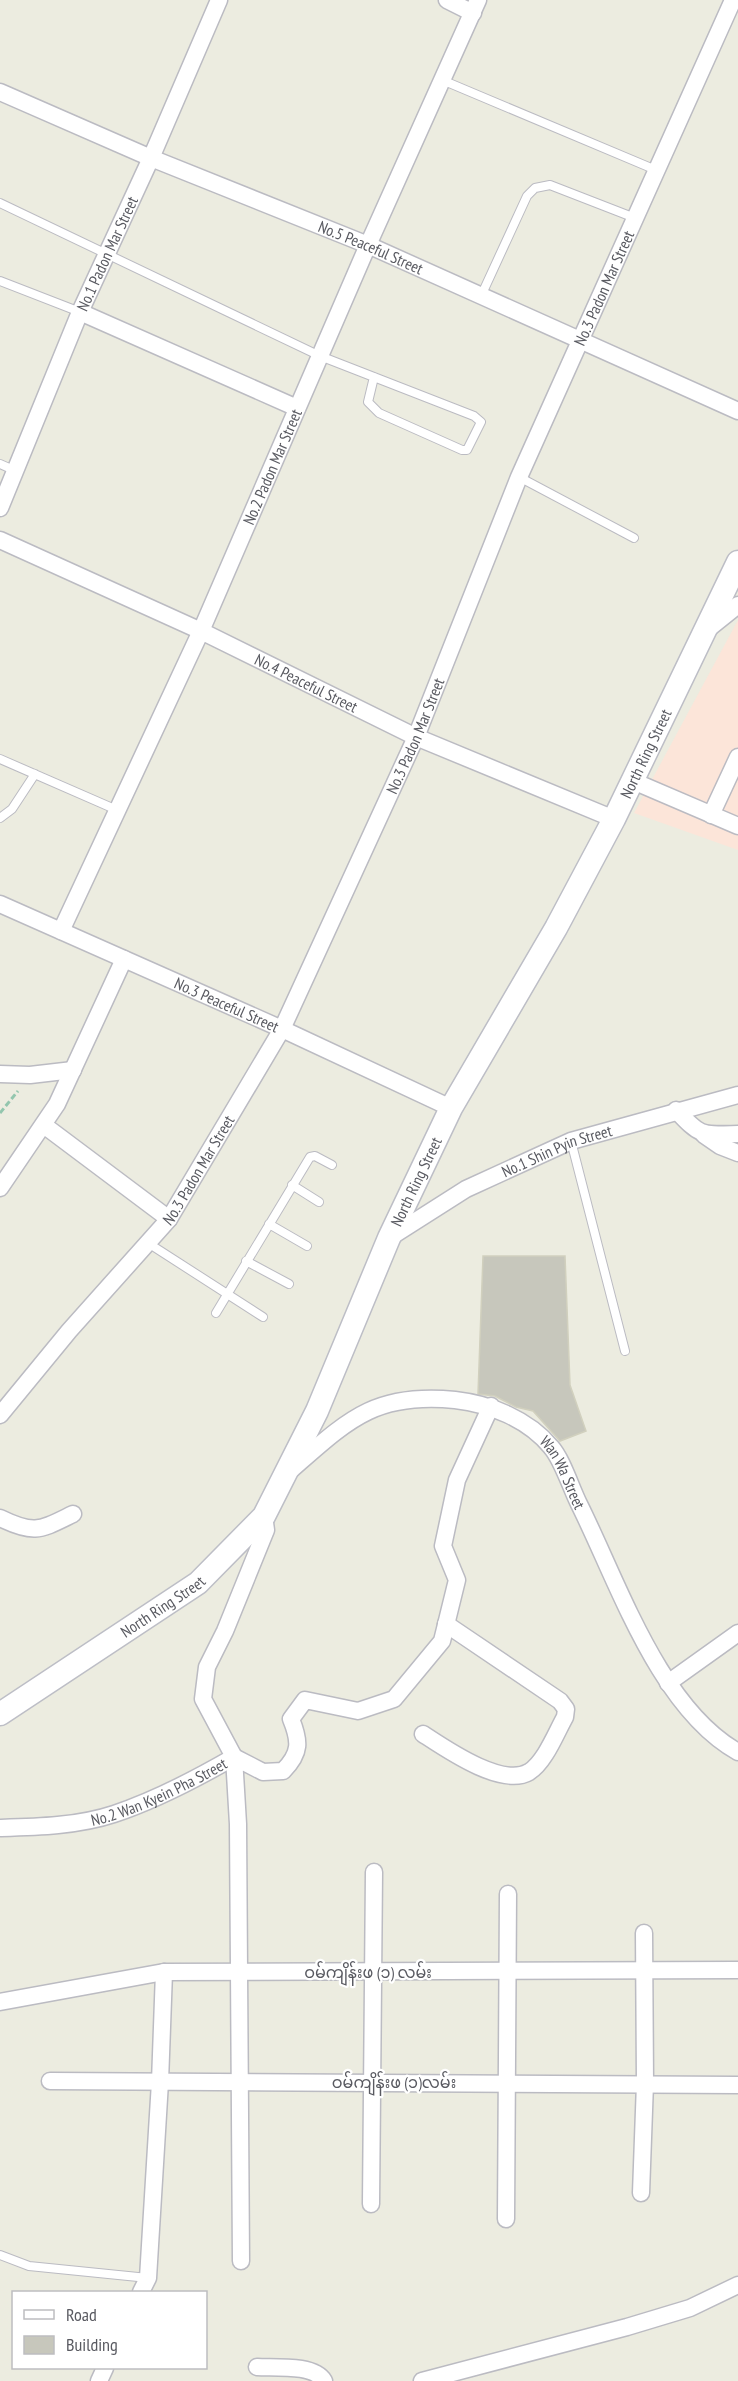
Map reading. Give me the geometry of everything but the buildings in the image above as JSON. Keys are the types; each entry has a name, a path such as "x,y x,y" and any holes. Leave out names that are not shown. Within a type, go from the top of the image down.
{"street":[{"name":"No.1 Padon Mar Street","path":"0,508 80,312 151,158 219,0"},
{"path":"447,0 475,6"},
{"name":"No.3 Padon Mar Street","path":"0,1415 169,1219 282,1029 416,736 519,477 733,0"},
{"name":"No.2 Padon Mar Street","path":"61,931 201,631 368,245 475,6"},
{"name":"No.5 Peaceful Street","path":"0,92 151,158 368,245 738,411"},
{"path":"80,312 297,408"},
{"name":"No.4 Peaceful Street","path":"0,540 201,631 416,736 614,819"},
{"name":"North Ring Street","path":"0,1714 198,1583 264,1516 317,1411 389,1238 451,1108 556,928 614,819 738,562"},
{"path":"704,633 738,605"},
{"path":"711,815 738,757"},
{"path":"633,781 738,826"},
{"name":"No.3 Peaceful Street","path":"0,904 282,1029 451,1108"},
{"path":"0,1188 45,1126 124,959"},
{"path":"0,1074 30,1075 73,1070"},
{"name":"No.1 Shin Pyin Street","path":"389,1238 466,1189 571,1141 676,1110 738,1095"},
{"path":"676,1110 695,1130 720,1146 738,1153"},
{"path":"45,1126 169,1219"},
{"path":"705,1135 738,1134"},
{"name":"Wan Wa Street","path":"284,1476 336,1430 358,1414 376,1407 434,1398 491,1407 536,1433 553,1448 627,1606 668,1683 703,1725 738,1752"},
{"path":"234,1757 263,1772 283,1771 295,1758 298,1736 291,1719 305,1700 358,1711 394,1700 442,1641 457,1580 443,1546 457,1480 491,1407"},
{"path":"0,1518 20,1527 40,1530 73,1514"},
{"name":"No.2 Wan Kyein Pha Street","path":"0,1828 47,1826 113,1815 195,1779 234,1757 203,1700 207,1667 225,1631 266,1530 264,1516"},
{"path":"423,1734 466,1761 513,1777 530,1772 539,1762 565,1717 566,1709 560,1701 446,1624"},
{"path":"668,1683 738,1633"},
{"path":"234,1757 238,1824 241,2261"},
{"path":"370,2205 374,2082 374,1872"},
{"path":"506,2219 508,1894"},
{"path":"641,2193 645,2083 644,1934"},
{"name":"ဝမ်ကျိန်းဖ (၁) လမ်း","path":"0,2002 164,1972 738,1970"},
{"path":"145,2285 160,2082 164,1972"},
{"name":"ဝမ်ကျိန်းဖ (၁)လမ်း","path":"50,2081 738,2085"},
{"path":"422,2381 638,2324 690,2308 738,2285"},
{"path":"257,2367 307,2370 324,2381"}],"lane":[{"path":"442,80 656,170"},
{"path":"481,296 527,196 535,188 550,185 634,218"},
{"path":"0,203 320,356 374,377 478,418 481,422 471,447 462,450 378,413 368,402 374,377"},
{"path":"0,281 80,312"},
{"path":"0,464 16,471"},
{"path":"519,477 634,538"},
{"path":"0,759 117,810"},
{"path":"0,818 12,809 35,774"},
{"path":"571,1141 625,1351"},
{"path":"216,1313 310,1157 315,1156 332,1165"},
{"path":"292,1185 320,1202"},
{"path":"269,1224 307,1246"},
{"path":"148,1243 263,1317"},
{"path":"246,1261 289,1284"},
{"path":"0,2255 29,2266 145,2285"}],"path":[{"path":"0,1113 30,1075"}],"shaded area":[{"path":"738,620 738,850 634,813"}]}
